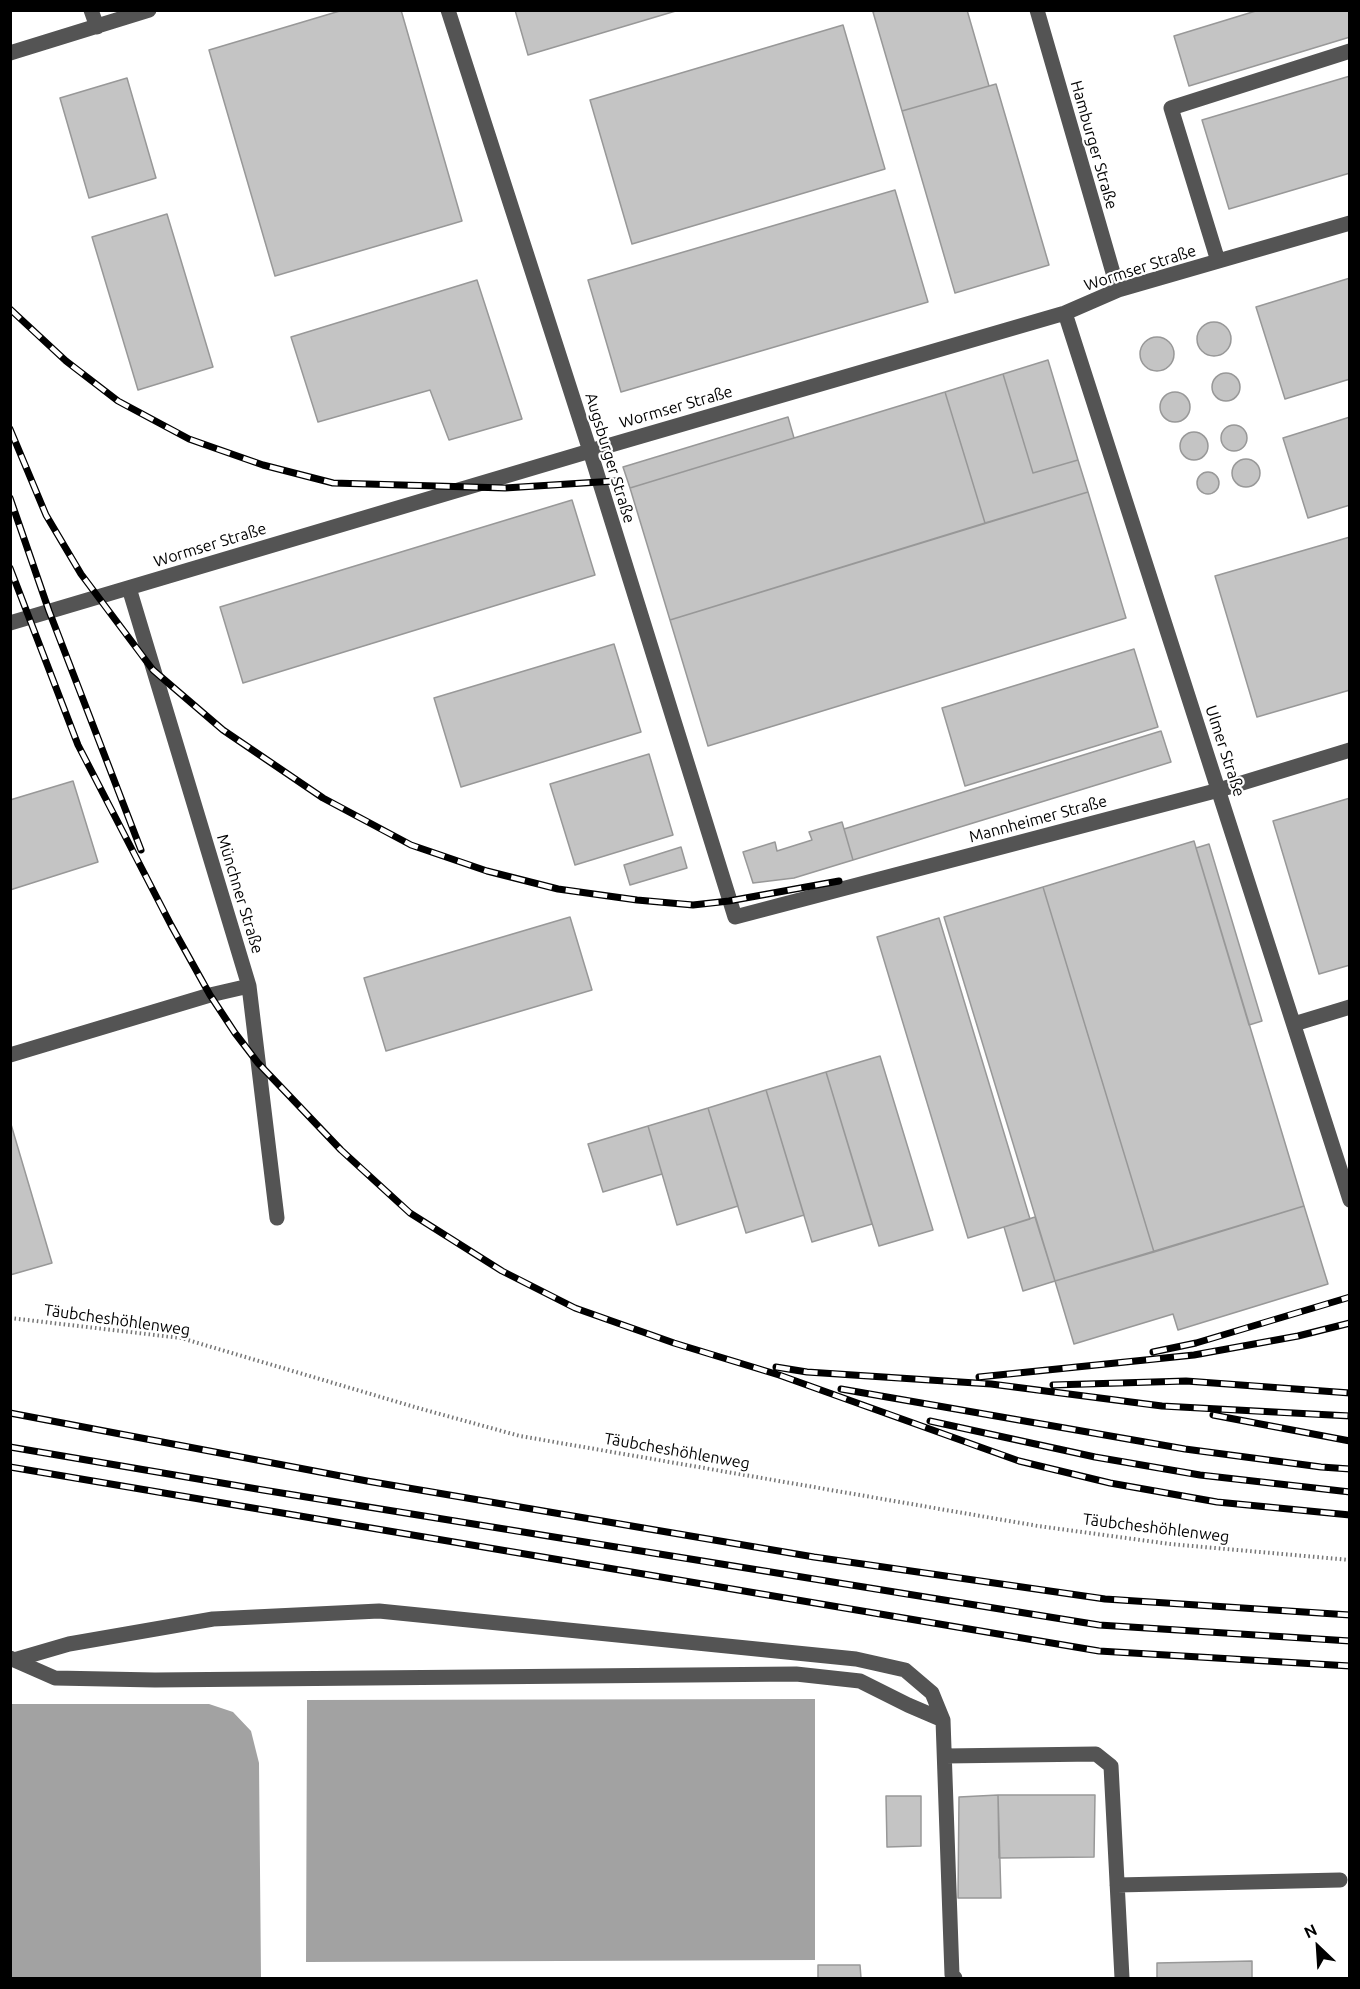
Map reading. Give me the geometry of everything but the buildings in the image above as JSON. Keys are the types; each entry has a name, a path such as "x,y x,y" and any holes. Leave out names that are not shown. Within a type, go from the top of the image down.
{"lane":[{"path":"91,10 97,27"},
{"path":"10,53 149,10"},
{"name":"Augsburger Straße","path":"448,10 590,451 735,918"},
{"name":"Hamburger Straße","path":"1037,10 1118,290"},
{"path":"1218,261 1172,108 1350,51"},
{"name":"Wormser Straße","path":"10,623 1065,313 1118,290 1350,223"},
{"name":"Ulmer Straße","path":"1065,313 1350,1200"},
{"name":"Münchner Straße","path":"129,588 249,986 277,1218"},
{"name":"Mannheimer Straße","path":"735,918 1219,790 1350,750"},
{"path":"10,1055 210,995 249,986"},
{"path":"1294,1024 1350,1007"},
{"path":"12,1659 69,1644 213,1619 379,1611 856,1659 905,1670 932,1693 943,1720 952,1975 955,1978"},
{"path":"12,1659 55,1678 155,1680 796,1674 860,1682 908,1706 943,1720"},
{"path":"945,1756 1096,1754 1111,1766 1122,1978"},
{"path":"1117,1885 1340,1880"}],"path":[{"name":"Täubcheshöhlenweg","path":"10,1318 181,1338 520,1436 1038,1526 1170,1544 1350,1560"}],"shaded area":[{"path":"815,1699 815,1960 306,1962 307,1700"},
{"path":"11,1704 209,1704 233,1712 251,1731 259,1763 261,1978 11,1978"}],"railway":[{"path":"10,309 66,361 118,401 189,439 263,465 333,483 505,488 615,481"},
{"path":"10,429 46,515 81,574 153,670 223,730 323,798 411,845 487,871 558,889 693,905 729,901 839,881"},
{"path":"10,498 49,611 141,850"},
{"path":"10,568 78,745 171,925 210,995 258,1063 341,1150 410,1213 502,1271 575,1308 674,1343 779,1375 1019,1461 1110,1483 1217,1502 1350,1515"},
{"path":"1153,1352 1196,1343 1350,1297"},
{"path":"979,1377 1194,1355 1298,1336 1350,1323"},
{"path":"776,1367 807,1372 991,1384 1162,1406 1350,1416"},
{"path":"1053,1385 1186,1381 1350,1393"},
{"path":"841,1389 1185,1449 1350,1469"},
{"path":"10,1413 367,1481 814,1557 1105,1599 1350,1615"},
{"path":"1213,1415 1350,1441"},
{"path":"930,1421 1095,1457 1200,1475 1350,1492"},
{"path":"10,1447 1099,1625 1350,1641"},
{"path":"10,1467 1099,1651 1350,1666"}]}
